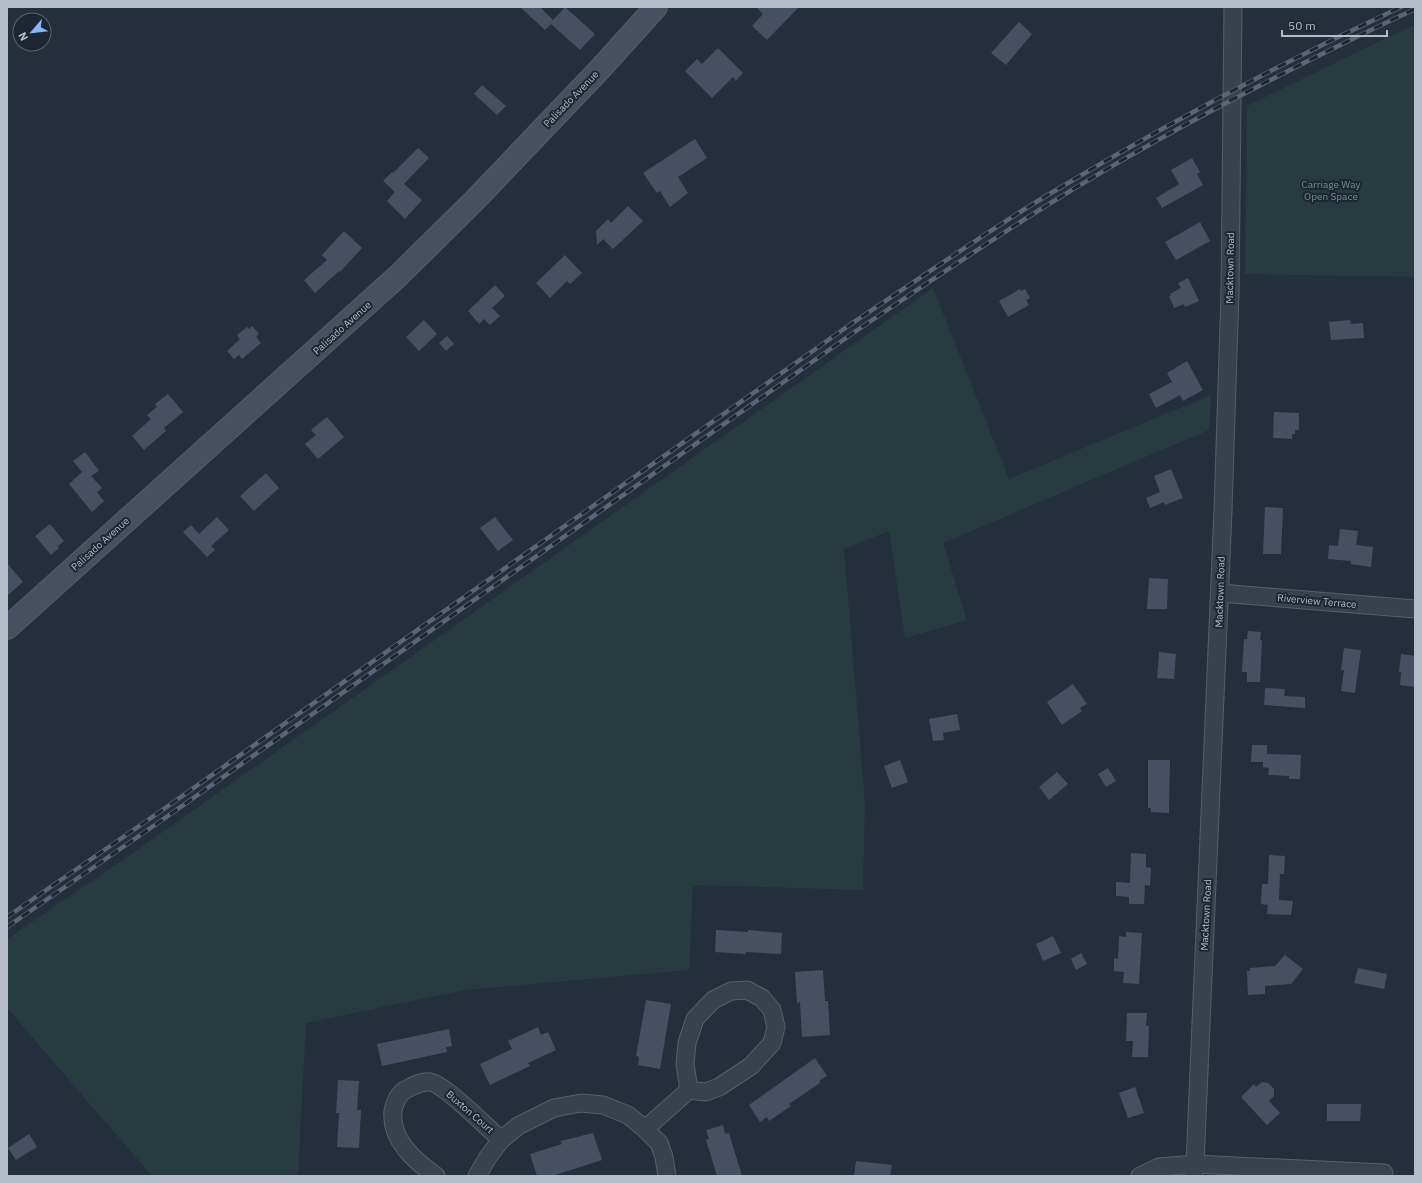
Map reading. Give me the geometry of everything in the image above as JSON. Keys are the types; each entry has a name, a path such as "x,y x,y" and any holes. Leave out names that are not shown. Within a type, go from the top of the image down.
{"main road":[{"name":"Palisado Avenue","path":"7,628 398,276 475,200 601,68 656,7"}],"street":[{"name":"Macktown Road","path":"1194,1170 1220,593 1230,293 1232,7"},
{"name":"Riverview Terrace","path":"1220,593 1415,609"},
{"path":"645,1129 689,1090 706,1092 719,1087 751,1066 772,1043 776,1027 772,1010 762,998 747,990 731,991 713,1000 695,1020 687,1043 685,1064 689,1090"},
{"name":"Buxton Court","path":"436,1176 408,1152 398,1138 392,1120 394,1105 402,1092 416,1084 431,1082 448,1092 501,1140"},
{"path":"478,1176 488,1157 501,1140 518,1126 554,1108 581,1103 603,1105 622,1112 645,1129 658,1143 664,1157 667,1176"},
{"path":"1140,1176 1159,1167 1194,1170 1384,1173"}],"green space":[{"name":"Carriage Way Open Space","path":"1415,25 1415,277 1245,274 1247,106"},
{"path":"933,288 1009,479 1211,395 1209,430 943,543 967,620 905,638 889,531 844,549 865,803 863,890 693,885 689,970 465,990 306,1023 298,1175 300,1176 152,1176 7,1008 7,939 130,855"}],"building":[{"path":"520,7 540,7 553,20 565,7 595,34 580,50 551,24 545,30"},
{"path":"756,7 799,7 767,40 752,26 763,14"},
{"path":"1019,22 1032,34 1006,65 991,53"},
{"path":"718,48 743,73 736,81 733,77 712,98 685,71 697,59 702,64"},
{"path":"482,85 506,106 497,115 474,94"},
{"path":"695,139 707,158 678,177 688,193 670,207 660,191 657,193 643,173"},
{"path":"418,148 429,158 404,184 422,200 405,219 387,201 395,192 383,181"},
{"path":"1192,158 1200,172 1197,174 1203,185 1162,208 1156,198 1179,184 1171,170"},
{"path":"628,206 643,221 613,249 603,239 597,245 596,231 608,219 611,223"},
{"path":"1200,222 1210,241 1176,260 1165,242"},
{"path":"344,231 362,248 340,272 339,271 315,293 304,280 327,260 322,255"},
{"path":"565,255 582,273 570,284 567,281 550,298 536,283"},
{"path":"1188,278 1199,301 1185,307 1184,304 1174,308 1169,296 1181,288 1178,283"},
{"path":"495,285 505,296 492,308 500,316 490,325 484,319 479,324 468,311"},
{"path":"1020,289 1021,291 1025,289 1030,298 1026,300 1029,305 1008,317 999,301"},
{"path":"424,320 437,334 419,351 406,337"},
{"path":"1350,320 1351,324 1363,323 1364,338 1331,340 1329,322"},
{"path":"252,326 259,334 256,337 261,343 242,359 239,355 234,359 227,351 240,339 237,335 247,327 249,329"},
{"path":"447,336 454,344 446,351 439,343"},
{"path":"1187,361 1203,390 1183,401 1180,395 1156,408 1149,394 1172,382 1167,373"},
{"path":"168,394 183,412 164,428 166,431 144,450 132,436 151,419 147,415 157,407 155,404"},
{"path":"1274,412 1299,413 1299,430 1295,430 1295,434 1292,434 1292,439 1273,438"},
{"path":"327,417 344,437 318,459 305,444 316,435 311,430"},
{"path":"85,452 99,471 91,476 102,488 97,492 104,501 92,512 69,484 82,472 73,461"},
{"path":"1171,469 1183,498 1165,505 1164,502 1150,508 1146,498 1160,492 1154,476"},
{"path":"266,473 279,488 254,511 240,496"},
{"path":"1265,507 1283,508 1281,554 1263,554"},
{"path":"217,517 229,530 211,546 215,550 207,557 183,532 191,525 199,534"},
{"path":"495,517 513,540 498,551 480,528"},
{"path":"50,524 64,541 51,555 35,536"},
{"path":"1340,529 1358,531 1356,545 1373,547 1371,567 1351,564 1351,561 1328,559 1329,545 1338,546"},
{"path":"7,563 23,582 7,596"},
{"path":"1149,578 1168,579 1167,609 1147,609"},
{"path":"1248,631 1261,632 1260,682 1247,682 1247,672 1242,672 1244,639 1247,639"},
{"path":"1344,648 1361,650 1355,693 1341,691 1344,670 1341,670"},
{"path":"1159,652 1176,654 1174,679 1157,678"},
{"path":"1401,654 1415,656 1415,687 1400,685 1401,672 1399,672"},
{"path":"1073,684 1087,704 1080,708 1082,711 1062,725 1047,702"},
{"path":"1265,688 1285,689 1284,696 1305,697 1305,708 1264,705"},
{"path":"957,714 960,730 943,733 944,740 933,741 929,719"},
{"path":"1252,745 1267,745 1267,754 1301,755 1300,779 1289,779 1289,776 1268,775 1269,768 1263,767 1263,762 1251,762"},
{"path":"900,760 908,782 892,788 884,766"},
{"path":"1148,760 1170,760 1169,813 1151,812 1151,808 1148,808"},
{"path":"1108,768 1116,781 1106,787 1098,774"},
{"path":"1057,772 1068,784 1049,800 1039,787"},
{"path":"1131,853 1146,854 1146,867 1151,868 1150,886 1145,885 1144,904 1129,904 1129,897 1116,896 1116,882 1130,883"},
{"path":"1269,855 1285,856 1284,874 1280,874 1279,900 1293,901 1291,915 1267,914 1268,905 1261,904 1262,884 1268,884"},
{"path":"716,930 748,932 748,930 782,933 781,954 715,952"},
{"path":"1126,932 1142,933 1139,984 1123,983 1124,972 1114,971 1114,958 1118,959 1119,936 1126,937"},
{"path":"1053,936 1061,953 1043,961 1036,944"},
{"path":"1081,953 1087,964 1076,970 1071,959"},
{"path":"1285,955 1303,969 1291,984 1265,986 1265,994 1248,995 1247,971 1250,971 1250,968 1275,966"},
{"path":"1358,968 1387,974 1384,989 1354,983"},
{"path":"823,970 825,1001 828,1001 830,1035 802,1037 800,1002 797,1003 795,972"},
{"path":"646,1000 671,1004 660,1069 638,1065 639,1057 636,1056"},
{"path":"1127,1013 1147,1013 1146,1026 1149,1026 1148,1057 1132,1057 1133,1041 1126,1041"},
{"path":"538,1027 541,1035 548,1032 556,1050 528,1063 530,1066 490,1085 480,1064 512,1049 508,1041"},
{"path":"449,1029 452,1046 446,1047 447,1052 382,1066 377,1044"},
{"path":"815,1058 827,1076 820,1080 820,1083 789,1104 791,1106 769,1121 767,1117 760,1122 749,1105"},
{"path":"338,1080 359,1081 357,1110 361,1110 359,1148 337,1147 339,1113 336,1113"},
{"path":"1262,1082 1268,1083 1274,1089 1274,1096 1269,1101 1280,1113 1267,1125 1241,1097 1254,1084 1256,1087"},
{"path":"1135,1087 1144,1113 1128,1118 1119,1093"},
{"path":"1327,1104 1361,1104 1360,1121 1327,1121"},
{"path":"723,1125 725,1134 729,1133 742,1176 717,1176 706,1140 709,1139 706,1130"},
{"path":"593,1133 602,1160 552,1176 537,1176 530,1154 562,1144 561,1141"},
{"path":"29,1134 37,1147 16,1160 8,1148"},
{"path":"856,1161 892,1165 890,1176 854,1176"}],"railway":[{"path":"7,917 161,811 851,324 1021,211 1089,170 1221,97 1310,51 1401,7"},
{"path":"7,927 165,818 856,331 1024,219 1138,151 1229,101 1415,9"}]}
